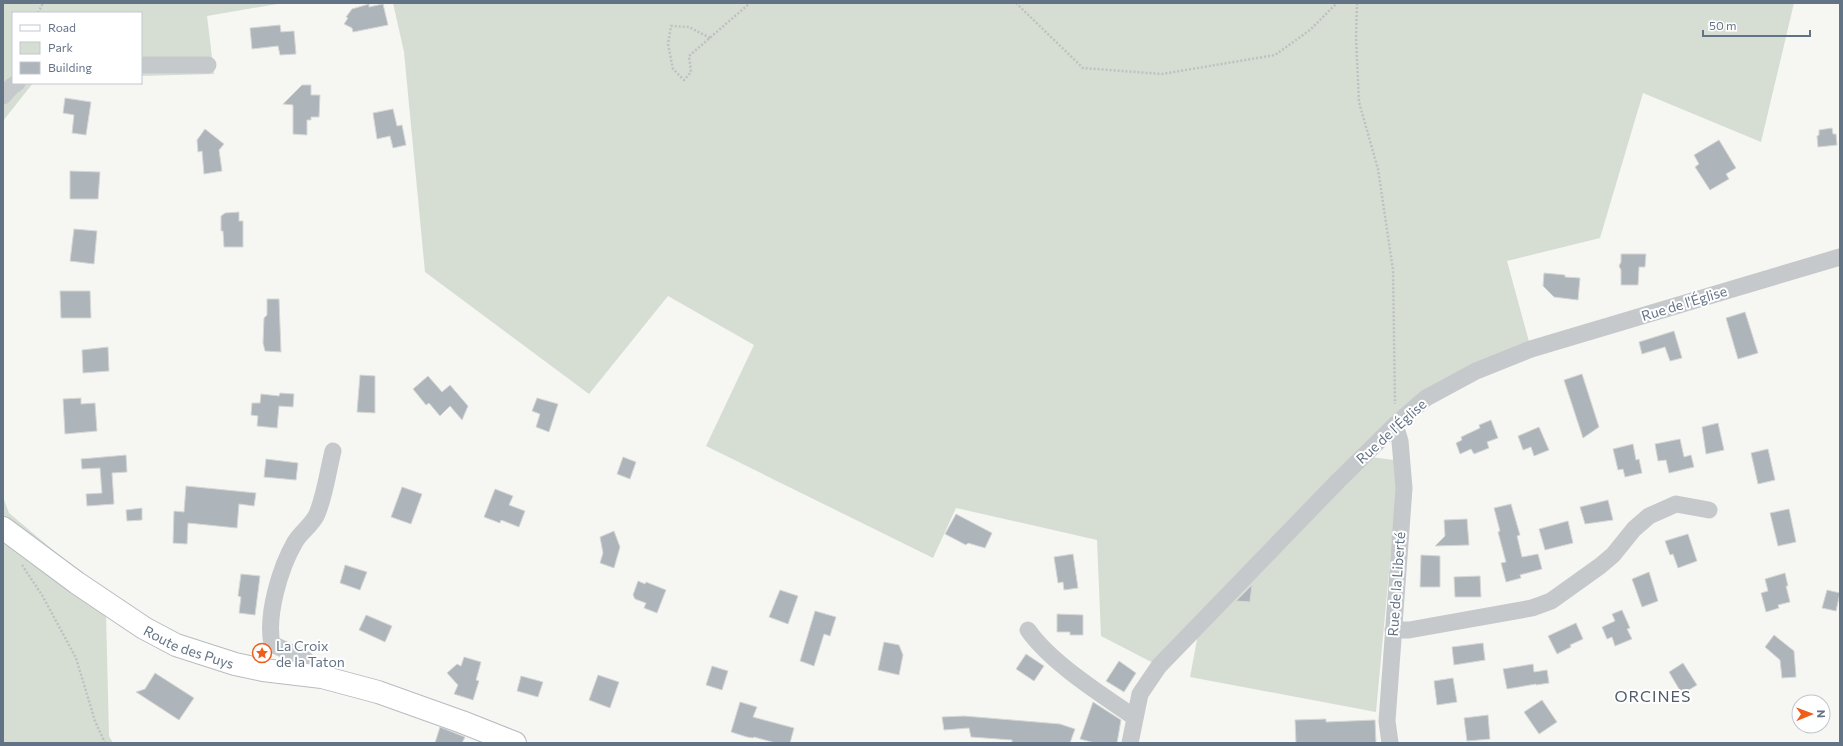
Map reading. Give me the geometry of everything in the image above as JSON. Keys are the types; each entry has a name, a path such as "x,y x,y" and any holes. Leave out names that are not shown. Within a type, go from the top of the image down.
{"main road":[{"name":"Route des Puys","path":"3,528 77,583 144,628 176,645 235,664 263,670 322,677 400,700 515,743"}],"street":[{"path":"142,65 208,65"},
{"path":"3,96 15,84"},
{"name":"Rue de l'Église","path":"1130,743 1134,717 1140,694 1159,666 1338,481 1395,425 1426,398 1476,371 1522,352 1840,257"},
{"name":"Rue de la Liberté","path":"1390,743 1387,721 1404,488 1400,441 1395,425"},
{"path":"322,677 304,659 272,644 270,635 274,603 283,565 296,541 317,514 333,451"},
{"path":"1393,630 1409,630 1532,608 1551,601 1613,555 1634,528 1649,516 1676,504 1709,510"},
{"path":"1028,630 1036,642 1088,685 1134,717"}],"path":[{"path":"38,12 43,3"},
{"path":"710,38 689,27 671,26 668,44 673,69 684,80 691,72 688,56 710,38 750,3"},
{"path":"1016,3 1083,68 1162,74 1275,55 1310,30 1338,3"},
{"path":"1357,3 1356,38 1359,102 1378,169 1393,270 1395,425"},
{"path":"19,560 42,595 76,658 95,721 105,743"}],"green space":[{"path":"3,3 283,3 207,16 214,74 142,76 142,12 12,12 12,84 32,84 3,121"},
{"path":"393,3 1794,3 1761,142 1643,93 1600,238 1507,261 1531,349 1426,398 1159,666 1101,636 1097,540 956,508 933,558 706,446 754,345 668,296 589,394 425,272 404,52"},
{"path":"1371,457 1394,460 1397,486 1376,712 1190,677 1199,629"},
{"path":"3,497 9,513 85,577 106,613 109,736 113,743 3,743"}],"building":[{"path":"369,4 369,7 383,4 388,25 353,32 352,28 344,24 348,18 346,17 352,9"},
{"path":"280,25 281,32 294,31 296,54 280,55 278,46 252,49 250,28"},
{"path":"302,85 311,85 311,95 320,95 319,117 311,117 311,120 307,120 307,135 293,134 293,105 283,104"},
{"path":"65,98 91,102 86,135 72,133 74,115 63,113"},
{"path":"393,109 397,126 402,125 406,145 393,148 390,136 377,139 373,113"},
{"path":"1832,128 1833,134 1836,134 1837,145 1818,147 1817,136 1819,135 1819,130"},
{"path":"205,129 224,144 219,150 222,171 204,174 202,151 198,152 197,140"},
{"path":"1719,140 1736,168 1726,174 1729,179 1710,190 1695,167 1699,164 1694,155"},
{"path":"70,171 100,172 98,199 70,199"},
{"path":"239,212 239,221 243,221 243,247 224,247 223,231 221,231 221,216 225,213"},
{"path":"74,229 97,231 94,264 70,261"},
{"path":"1621,254 1646,254 1645,267 1639,267 1638,285 1621,285 1621,270 1619,266 1621,262"},
{"path":"1544,273 1580,278 1578,300 1554,297 1543,286"},
{"path":"60,291 90,291 91,318 61,318"},
{"path":"267,299 279,299 281,352 265,351 263,343 264,318 267,315"},
{"path":"1745,312 1758,353 1738,359 1726,318"},
{"path":"1674,331 1682,358 1670,361 1665,347 1642,354 1639,342"},
{"path":"108,347 109,371 83,373 82,350"},
{"path":"1582,374 1599,427 1583,438 1564,380"},
{"path":"360,375 375,376 375,413 357,412"},
{"path":"428,376 442,392 450,385 468,406 462,420 450,406 440,416 429,403 426,405 413,389"},
{"path":"280,393 294,394 293,407 279,406 277,428 257,426 258,416 251,415 252,403 260,403 261,394 279,396"},
{"path":"81,398 81,404 95,403 97,431 65,434 63,399"},
{"path":"537,398 558,404 549,432 536,427 540,414 532,411"},
{"path":"1491,420 1498,438 1487,442 1489,448 1474,454 1471,449 1460,454 1456,443 1462,440 1461,437 1480,428 1479,425"},
{"path":"1718,423 1724,450 1706,454 1702,427"},
{"path":"1539,427 1549,450 1534,456 1531,447 1523,450 1518,436"},
{"path":"1680,439 1684,457 1691,455 1694,467 1669,473 1666,460 1658,461 1655,444"},
{"path":"1633,444 1636,460 1639,459 1642,473 1625,477 1623,469 1618,470 1613,449"},
{"path":"1768,449 1775,480 1758,484 1751,453"},
{"path":"126,455 127,472 112,473 114,504 87,506 86,494 102,493 100,468 82,469 81,459"},
{"path":"623,457 636,462 630,479 617,474"},
{"path":"266,459 298,463 296,480 264,477"},
{"path":"186,486 256,493 254,506 239,504 237,528 188,523 187,544 173,543 174,511 184,512"},
{"path":"402,487 422,494 411,524 391,517"},
{"path":"495,489 513,496 509,505 525,511 519,527 501,520 500,523 484,517"},
{"path":"1608,500 1613,520 1585,524 1580,507"},
{"path":"1511,504 1520,535 1517,536 1522,557 1538,554 1542,569 1520,575 1521,578 1506,582 1501,563 1506,562 1498,532 1500,531 1494,508"},
{"path":"142,508 142,520 127,521 126,510"},
{"path":"1789,509 1796,542 1778,546 1770,513"},
{"path":"956,514 992,533 985,548 968,543 966,545 945,534"},
{"path":"1467,519 1469,545 1435,546 1445,536 1444,520"},
{"path":"1568,521 1573,543 1545,550 1539,529"},
{"path":"614,531 620,547 614,568 600,563 603,553 600,537"},
{"path":"1688,534 1697,561 1678,568 1673,554 1670,555 1665,541"},
{"path":"1073,554 1078,588 1064,590 1063,582 1058,583 1054,557"},
{"path":"1421,555 1440,556 1440,587 1420,587"},
{"path":"345,565 367,572 360,590 340,583"},
{"path":"1649,572 1658,601 1642,607 1632,579"},
{"path":"1785,573 1788,586 1786,586 1790,602 1778,605 1779,608 1766,612 1761,593 1768,591 1765,579"},
{"path":"241,574 260,576 255,615 239,613 241,597 238,596"},
{"path":"1480,576 1481,597 1455,597 1454,577"},
{"path":"638,581 645,584 646,582 666,590 657,613 644,608 646,603 635,599 633,595"},
{"path":"1252,585 1250,602 1236,601"},
{"path":"780,590 798,596 788,624 769,617"},
{"path":"1827,590 1840,593 1836,611 1822,608"},
{"path":"1622,610 1630,628 1627,629 1632,639 1615,646 1612,637 1607,639 1602,627 1615,621 1612,614"},
{"path":"815,611 836,617 830,636 824,634 814,666 800,661"},
{"path":"1057,614 1083,615 1083,635 1070,635 1070,632 1057,632"},
{"path":"366,615 392,626 385,642 359,630"},
{"path":"1576,623 1583,639 1570,645 1571,647 1557,654 1548,636"},
{"path":"1774,635 1794,651 1796,677 1782,678 1780,660 1765,647"},
{"path":"884,642 899,645 903,655 899,675 878,670"},
{"path":"1483,643 1485,660 1454,665 1452,647"},
{"path":"1026,654 1044,666 1034,681 1016,669"},
{"path":"464,657 481,662 476,680 479,681 473,700 454,694 458,685 447,673 457,664 461,666"},
{"path":"1119,661 1136,673 1124,692 1106,681"},
{"path":"1683,663 1697,685 1682,694 1669,672"},
{"path":"1533,664 1534,672 1547,670 1549,683 1507,689 1503,669"},
{"path":"712,666 728,671 722,690 706,685"},
{"path":"155,673 194,698 179,720 136,692 145,689"},
{"path":"598,675 619,682 610,708 589,700"},
{"path":"521,676 543,682 538,697 517,691"},
{"path":"1453,678 1457,702 1437,705 1434,681"},
{"path":"1542,700 1557,722 1539,734 1524,712"},
{"path":"740,702 757,707 753,717 794,728 790,743 776,743 731,732"},
{"path":"1093,702 1121,720 1117,743 1095,743 1080,739"},
{"path":"1488,715 1490,739 1467,741 1464,718"},
{"path":"964,716 1060,724 1075,729 1070,743 1012,743 1012,740 971,737 969,728 944,730 942,717"},
{"path":"1326,719 1326,722 1375,720 1376,743 1296,743 1295,720"},
{"path":"440,727 465,737 462,743 435,743"}],"place":[{"name":"La Croix de la Taton","path":"262,653"}],"district":[{"name":"ORCINES","path":"1653,695"}]}
